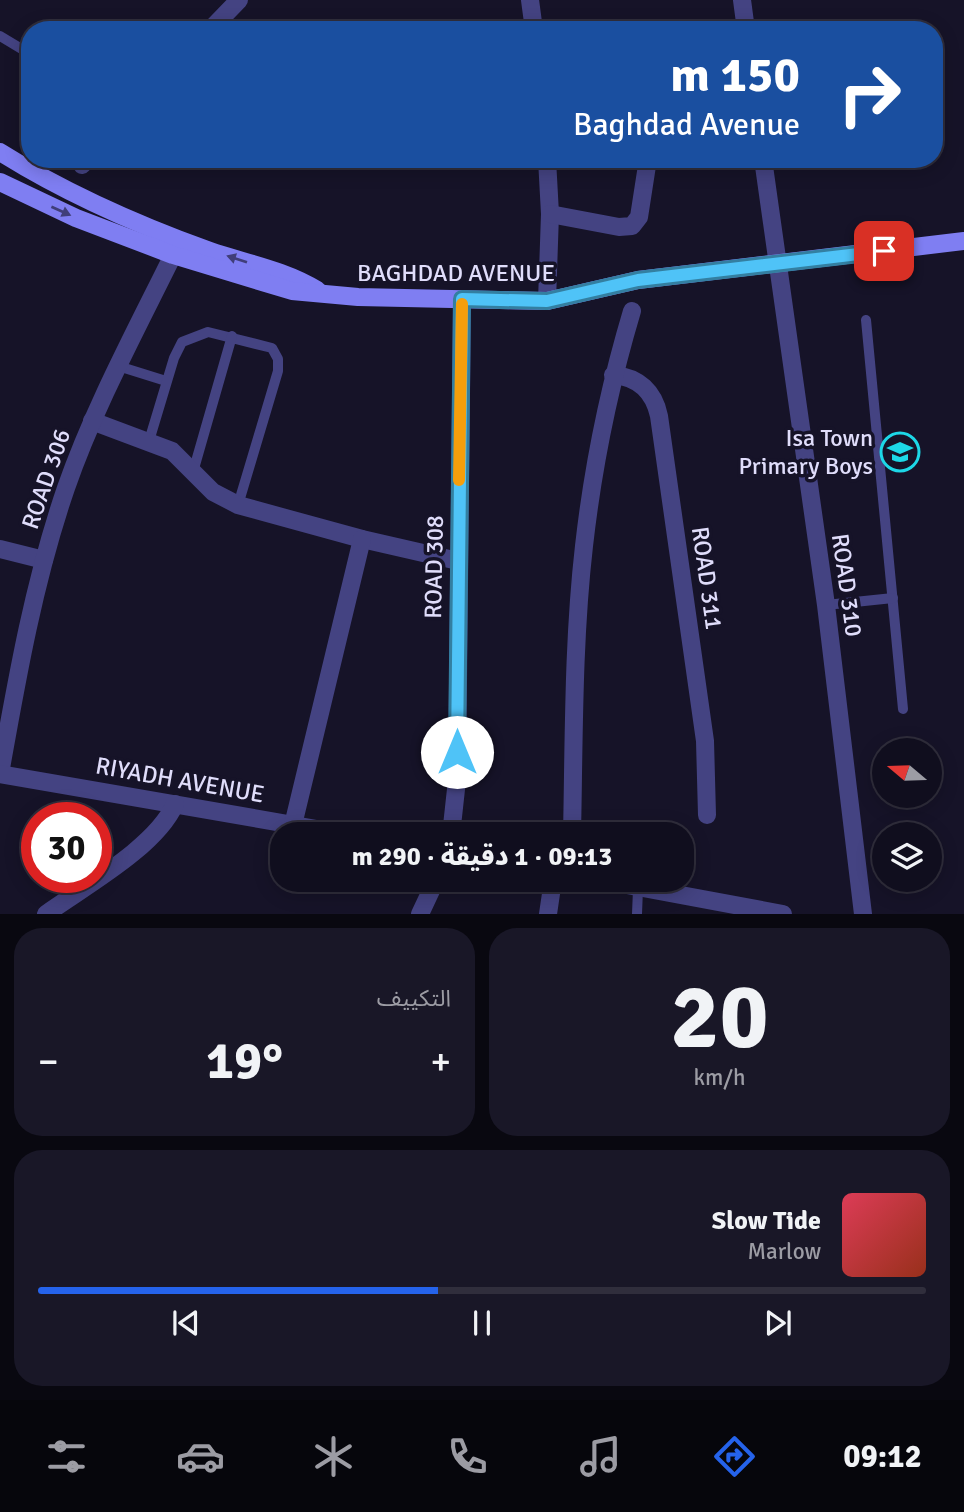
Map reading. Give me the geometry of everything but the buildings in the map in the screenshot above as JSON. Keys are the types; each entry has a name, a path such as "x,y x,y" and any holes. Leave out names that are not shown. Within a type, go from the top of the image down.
{"street":[{"path":"219,21 239,0"},
{"path":"530,0 533,21"},
{"path":"743,0 745,21"},
{"name":"BAGHDAD AVENUE","path":"0,152 21,165"},
{"name":"BAGHDAD AVENUE","path":"26,168 103,206 211,251 296,279 322,294"},
{"path":"547,168 550,214 547,301"},
{"path":"550,214 619,227 632,226 639,217 647,168"},
{"name":"ROAD 310","path":"764,168 826,605 863,914"},
{"name":"BAGHDAD AVENUE","path":"0,182 96,225 173,255 292,291 322,294 547,301 638,280 964,241"},
{"path":"96,225 103,206"},
{"name":"ROAD 306","path":"0,774 44,559 65,490 92,421 173,255"},
{"name":"ROAD 308","path":"452,822 457,780 462,299"},
{"path":"572,822 580,589 589,505 613,374 632,311"},
{"name":"ROAD 311","path":"613,374 632,379 648,390 659,416 705,741 707,815"},
{"path":"92,421 172,451 213,492 238,505 362,539 458,561"},
{"path":"294,822 362,539"},
{"path":"0,549 44,559"},
{"name":"RIYADH AVENUE","path":"0,774 276,822"},
{"path":"46,914 140,845 168,820 175,804"},
{"path":"420,914 430,892"},
{"path":"548,914 551,892"},
{"path":"655,892 783,914"}],"lane":[{"path":"0,36 21,49"},
{"path":"866,320 903,709"},
{"path":"149,441 177,349 190,336 208,332 267,345 276,353 279,365 238,505"},
{"path":"193,471 232,336"},
{"path":"118,366 166,381"},
{"path":"826,605 893,598"},
{"path":"637,914 638,892"}],"slow traffic":[{"path":"459,480 462,304"}],"place":[{"name":"Isa Town Primary Boys","path":"900,452"}],"route":[{"path":"457,752 462,299 547,301 638,280 884,251"}]}
